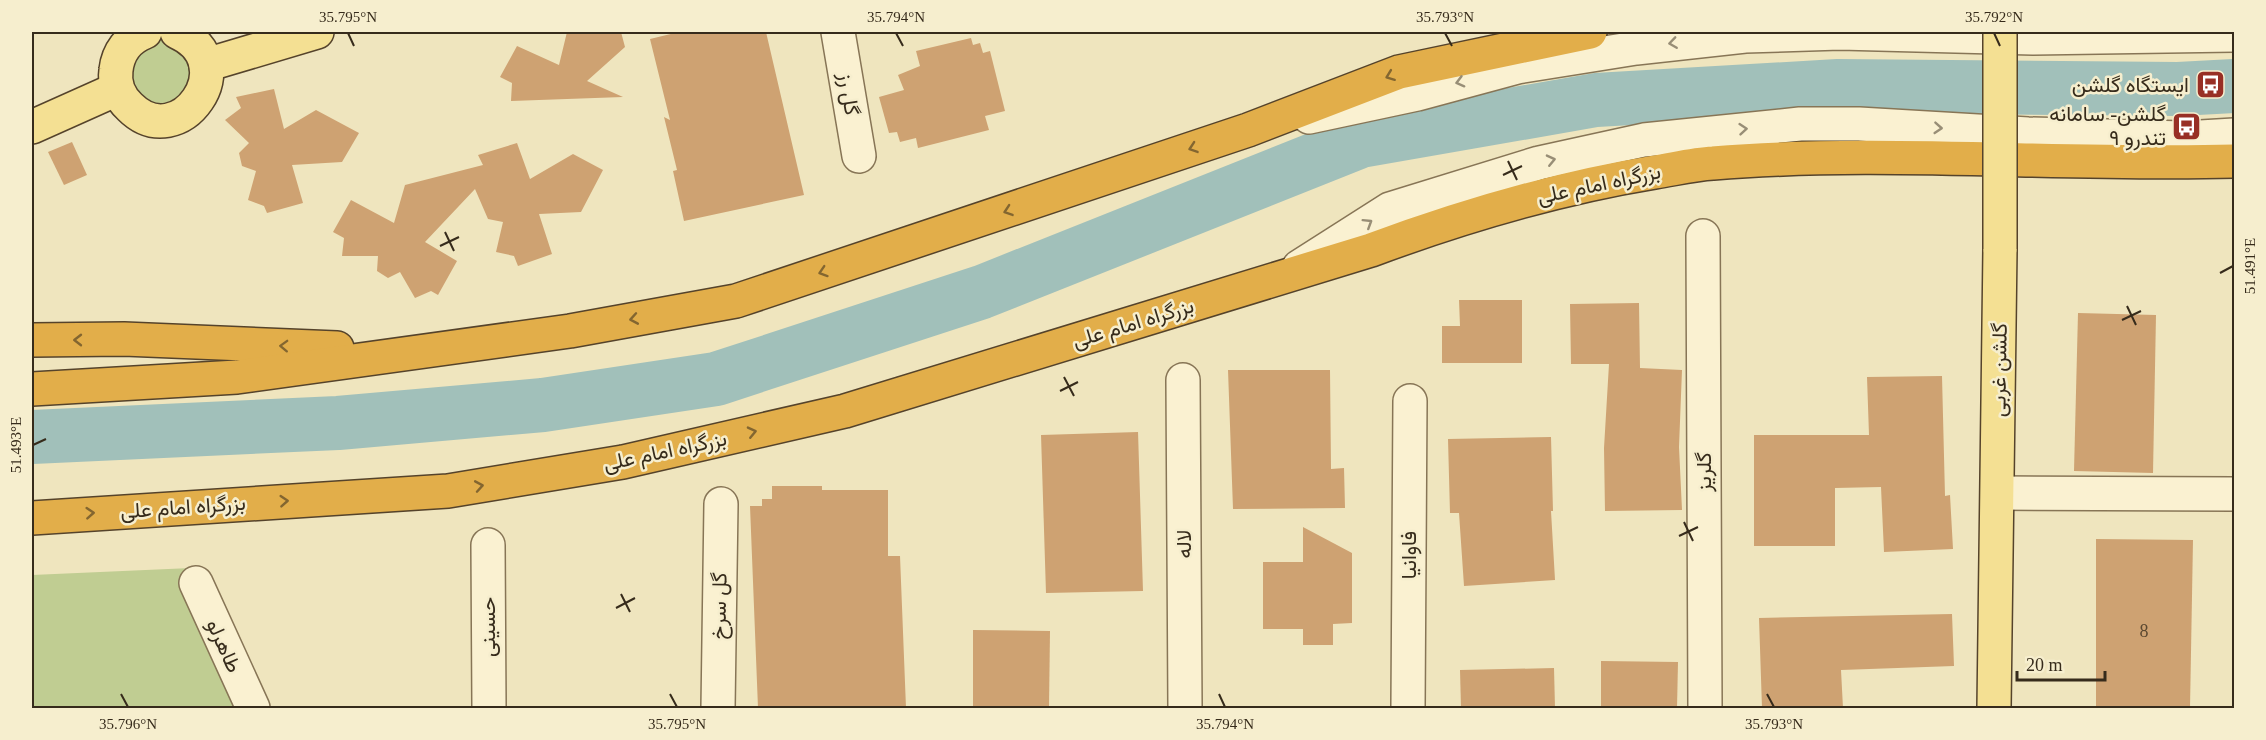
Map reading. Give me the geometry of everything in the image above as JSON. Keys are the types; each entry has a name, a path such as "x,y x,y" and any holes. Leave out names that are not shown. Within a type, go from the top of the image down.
{"highway":[{"path":"32,389 237,377 570,331 736,301 1248,130 1399,72 1590,32"},
{"name":"بزرگراه امام علی","path":"32,518 448,491 623,462 844,411 1371,250 1444,223 1610,179 1712,163 1829,159 2167,163 2235,161"},
{"path":"32,340 124,339 426,352"}],"main road":[{"path":"145,32 128,42 121,52 115,76 117,89 124,101 146,118 173,119 196,104 205,85 206,64 195,43 177,32"},
{"path":"206,64 317,32"},
{"name":"گلشن غربی","path":"1994,708 1998,493 2000,32"},
{"path":"32,127 117,89"}],"street":[{"name":"گل رز","path":"838,32 859,156"},
{"path":"1248,130 1417,94 1516,67 1647,47 1745,36 1840,33 2045,38 2235,35"},
{"path":"1283,277 1390,209 1539,163 1644,140 1812,124 2184,138 2235,135"},
{"name":"گلریز","path":"1703,236 1705,708"},
{"name":"لاله","path":"1183,380 1185,708"},
{"name":"فاوانیا","path":"1408,708 1410,401"},
{"path":"1998,493 2235,494"},
{"name":"گل سرخ","path":"718,708 721,504"},
{"name":"حسینی","path":"488,545 489,708"},
{"name":"طاهرلو","path":"196,583 253,708"}],"green space":[{"path":"153,37 166,37 196,60 185,103 141,106 125,61"},
{"path":"191,568 236,708 32,708 32,575"}],"building":[{"path":"567,32 621,32 625,47 587,81 623,97 511,101 512,83 500,77 517,46 559,65"},
{"path":"679,32 766,32 804,195 684,221 673,171 677,170 664,117 670,120 650,39"},
{"path":"971,38 973,45 980,43 983,53 990,51 1005,111 985,116 989,130 918,148 916,138 900,142 897,132 889,133 879,97 904,90 898,75 920,66 916,51"},
{"path":"274,89 284,129 316,110 359,133 342,162 292,165 303,203 267,213 264,206 248,200 256,171 242,166 239,153 249,143 225,120 241,108 236,97"},
{"path":"72,142 87,175 64,185 48,152"},
{"path":"517,143 530,179 573,154 603,170 581,212 539,214 552,254 518,266 514,256 496,252 503,222 488,219 475,189 425,242 457,261 438,295 431,291 415,298 400,272 388,278 377,271 378,256 342,256 344,238 333,232 351,200 394,223 405,185 483,165 478,155"},
{"path":"1459,300 1522,300 1522,363 1442,363 1442,326 1460,326"},
{"path":"1639,303 1640,368 1682,370 1679,447 1682,510 1605,511 1604,448 1609,364 1571,364 1570,304"},
{"path":"2078,313 2156,315 2153,473 2074,471"},
{"path":"1228,370 1330,370 1331,469 1344,468 1345,508 1233,509"},
{"path":"1942,376 1945,496 1950,495 1953,549 1884,552 1881,487 1835,488 1835,546 1754,546 1754,435 1869,435 1867,377"},
{"path":"1138,432 1143,591 1046,593 1041,435"},
{"path":"1551,437 1553,511 1551,511 1555,580 1464,586 1459,513 1450,513 1448,439"},
{"path":"772,486 822,486 822,490 888,490 888,556 900,556 906,708 758,708 750,506 762,506 762,499 772,499"},
{"path":"1303,527 1352,553 1352,623 1333,624 1333,645 1303,645 1303,629 1263,629 1263,562 1303,562"},
{"path":"2096,539 2193,540 2190,708 2096,708"},
{"path":"1952,614 1954,666 1841,670 1843,708 1762,708 1759,618"},
{"path":"973,630 1050,631 1049,708 973,708"},
{"path":"1601,661 1678,662 1677,708 1601,708"},
{"path":"1554,668 1555,708 1461,708 1460,670"}],"waterway":[{"path":"32,437 338,423 543,405 716,379 982,292 1361,141 1596,100 1838,86 2178,89 2234,86"}],"place":[{"name":"ایستگاه گلشن","path":"2210,85"},
{"name":"گلشن- سامانه ۹ تندرو","path":"2187,126"}]}
